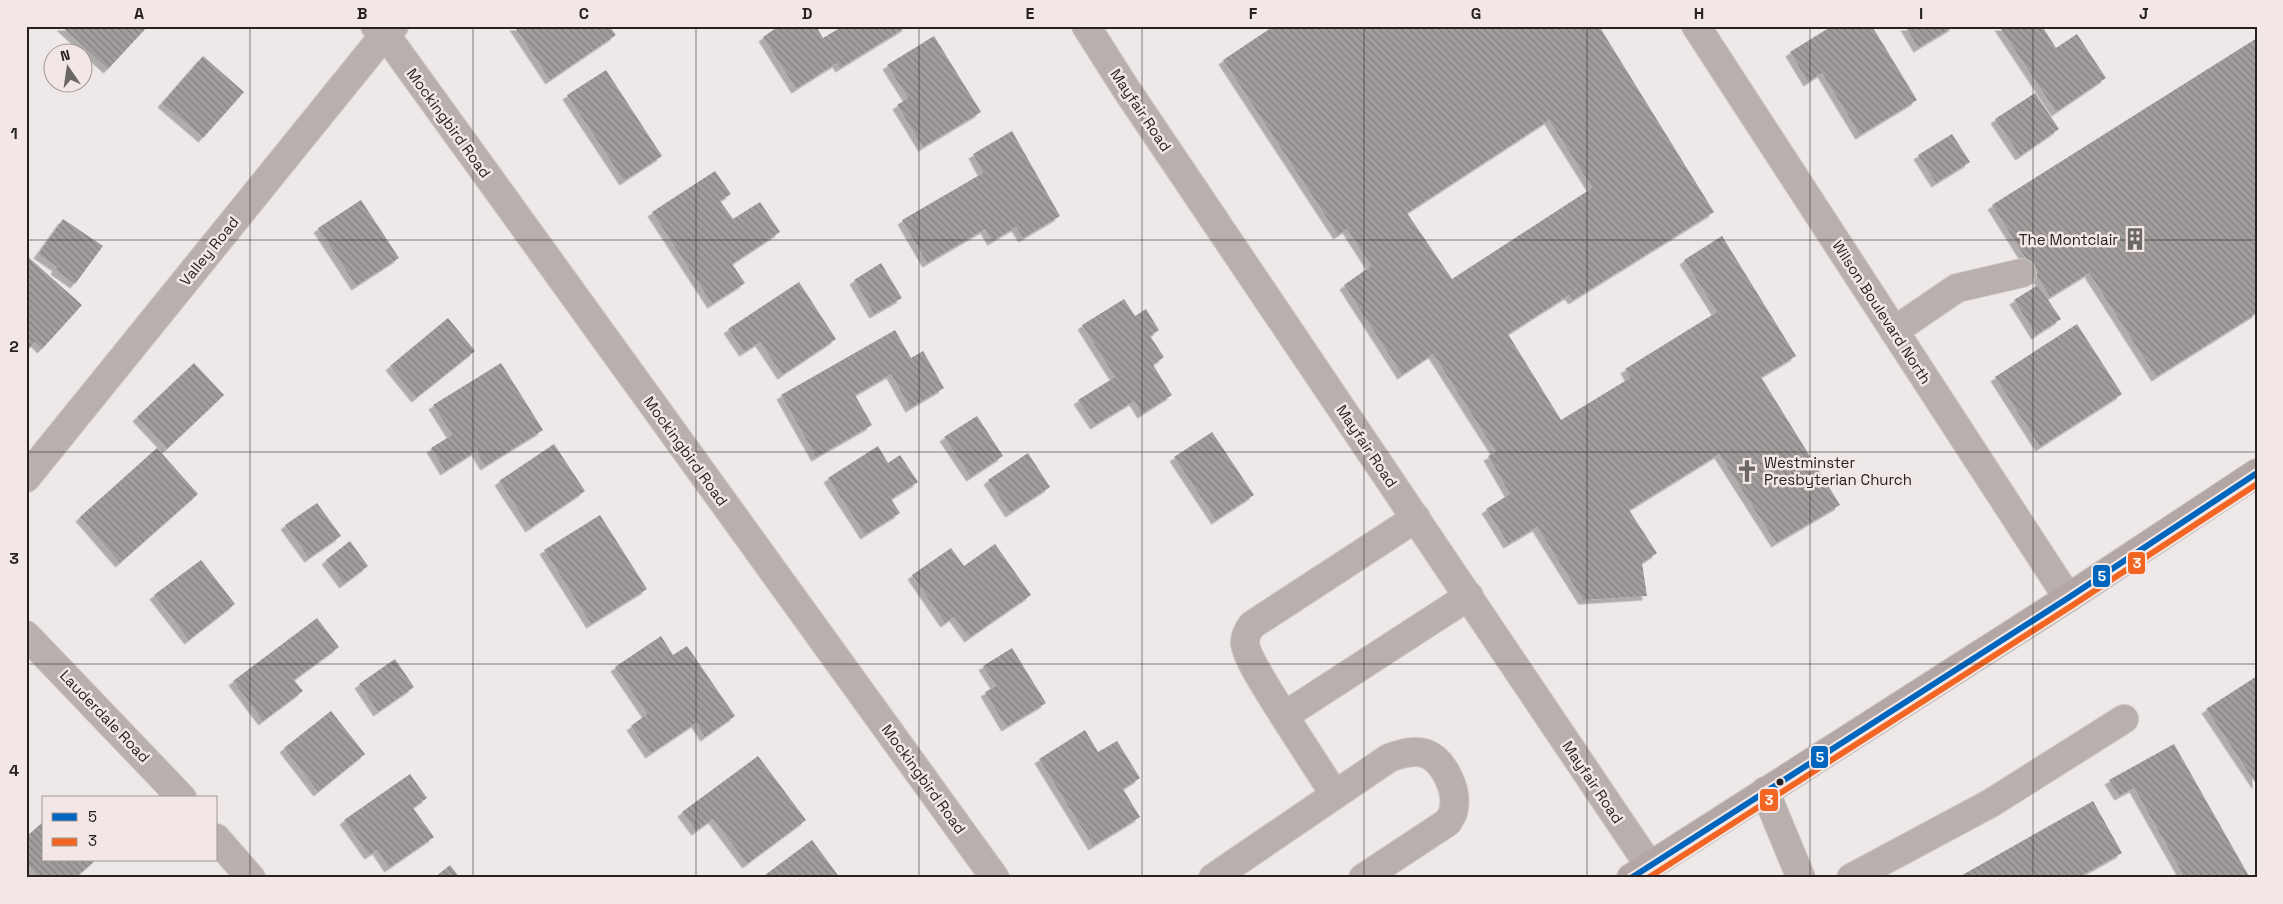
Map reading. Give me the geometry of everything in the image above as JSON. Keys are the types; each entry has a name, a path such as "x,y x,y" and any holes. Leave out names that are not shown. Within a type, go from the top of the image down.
{"main road":[{"path":"1640,871 2068,598 2257,473"}],"street":[{"name":"Mayfair Road","path":"1086,26 1468,596 1640,871"},
{"name":"Wilson Boulevard North","path":"1696,26 2068,598"},
{"name":"Valley Road","path":"26,478 385,29"},
{"name":"Mockingbird Road","path":"385,29 995,878"},
{"path":"1894,331 1957,288 2022,274"},
{"path":"1335,795 1284,716 1249,656 1245,644 1247,632 1252,624 1416,518"},
{"path":"1284,716 1468,596"},
{"name":"Lauderdale Road","path":"26,635 180,796"},
{"path":"1851,878 1991,803 2124,719"},
{"path":"1213,878 1390,758 1407,752 1424,753 1436,760 1452,786 1453,812 1448,822 1363,878"},
{"path":"1765,791 1802,878"},
{"path":"218,840 251,878"}],"building":[{"path":"61,26 148,26 108,69 92,54 92,42 78,42"},
{"path":"514,26 609,26 616,35 550,80"},
{"path":"779,26 816,26 823,38 843,26 908,26 840,68 837,63 796,89 763,37"},
{"path":"1274,26 1599,26 1714,212 1573,300 1569,295 1508,334 1561,420 1630,378 1625,369 1717,312 1684,260 1722,236 1796,356 1761,377 1840,505 1776,543 1719,454 1629,510 1657,553 1642,563 1647,596 1583,600 1537,527 1508,544 1486,509 1510,494 1488,456 1496,452 1433,354 1402,375 1344,285 1371,266 1347,229 1338,235 1223,60","holes":["1549,120 1592,188 1452,279 1407,213"]},
{"path":"1832,26 1872,26 1917,100 1860,135 1822,73 1808,82 1790,52"},
{"path":"1905,26 1955,26 1918,48"},
{"path":"1999,26 2042,26 2056,48 2077,34 2106,78 2056,112"},
{"path":"934,36 981,112 923,147 897,105 908,98 887,65"},
{"name":"The Montclair","path":"2257,38 2257,313 2156,377 2089,273 2050,297 1992,205"},
{"path":"203,56 244,92 203,138 162,103"},
{"path":"606,70 662,156 624,181 567,95"},
{"path":"2035,93 2059,129 2020,156 1995,119"},
{"path":"1012,131 1060,216 1023,238 1016,227 992,241 985,229 927,263 902,220 983,173 973,154"},
{"path":"1952,134 1970,162 1936,183 1918,155"},
{"path":"715,171 731,194 720,201 733,219 760,202 780,232 732,264 745,283 712,304 652,212"},
{"path":"361,200 399,258 356,286 318,228"},
{"path":"63,219 103,246 75,284 55,270 57,267 38,254"},
{"path":"26,255 82,305 42,349 35,342 26,352"},
{"path":"881,263 902,298 874,314 854,280"},
{"path":"799,282 836,339 782,375 760,342 744,352 728,329"},
{"path":"2038,285 2061,319 2036,335 2014,300"},
{"path":"1124,299 1135,316 1146,309 1159,330 1150,336 1164,357 1153,365 1172,395 1142,414 1134,401 1095,425 1078,400 1115,377 1082,325"},
{"path":"448,318 475,351 416,398 390,366"},
{"path":"2077,324 2122,394 2040,447 1995,377"},
{"path":"895,330 911,358 923,351 944,388 910,408 891,374 855,395 872,425 816,457 781,395"},
{"path":"194,363 224,395 167,449 137,417"},
{"path":"501,363 543,430 485,466 476,451 445,471 431,448 452,435 433,405"},
{"path":"977,416 1003,456 971,477 944,437"},
{"path":"1212,432 1254,495 1216,520 1174,457"},
{"path":"554,444 585,491 530,528 499,481"},
{"path":"878,446 888,463 900,455 918,482 891,499 900,513 865,535 828,478"},
{"path":"157,448 198,494 120,563 80,517"},
{"path":"1028,453 1050,487 1010,513 988,480"},
{"path":"317,503 341,536 309,558 285,525"},
{"path":"600,515 647,589 591,624 544,550"},
{"path":"350,541 368,566 344,584 326,560"},
{"path":"995,544 1031,595 969,638 954,617 945,623 912,575 951,548 964,566"},
{"path":"201,560 235,604 189,640 154,595"},
{"path":"317,618 339,647 294,680 303,691 263,721 233,681"},
{"path":"661,636 673,655 687,646 735,716 705,737 696,723 650,754 631,726 647,714 615,667"},
{"path":"1012,648 1046,703 1006,727 985,692 996,686 983,666"},
{"path":"395,659 414,687 378,712 359,684"},
{"path":"2257,676 2257,785 2206,709"},
{"path":"331,711 365,754 318,792 284,748"},
{"path":"1085,730 1098,752 1117,741 1140,778 1123,789 1140,817 1093,846 1039,759"},
{"path":"2174,744 2250,878 2185,878 2134,788 2119,796 2109,780"},
{"path":"758,756 806,820 747,864 713,819 696,831 682,812"},
{"path":"410,774 427,798 413,808 434,837 389,868 377,850 369,855 344,820"},
{"path":"2093,801 2122,853 2077,878 1957,878"},
{"path":"42,823 42,862 94,862 75,878 39,878 26,863 26,837"},
{"path":"812,840 840,878 761,878"},
{"path":"450,865 460,878 434,878"}],"transit line":[{"name":"5","path":"1631,878 2068,598 2257,473"},
{"name":"3","path":"1648,878 2073,605 2257,484"}],"place":[{"name":"The Montclair","path":"2135,239"},
{"name":"Westminster Presbyterian Church","path":"1747,471"}]}
